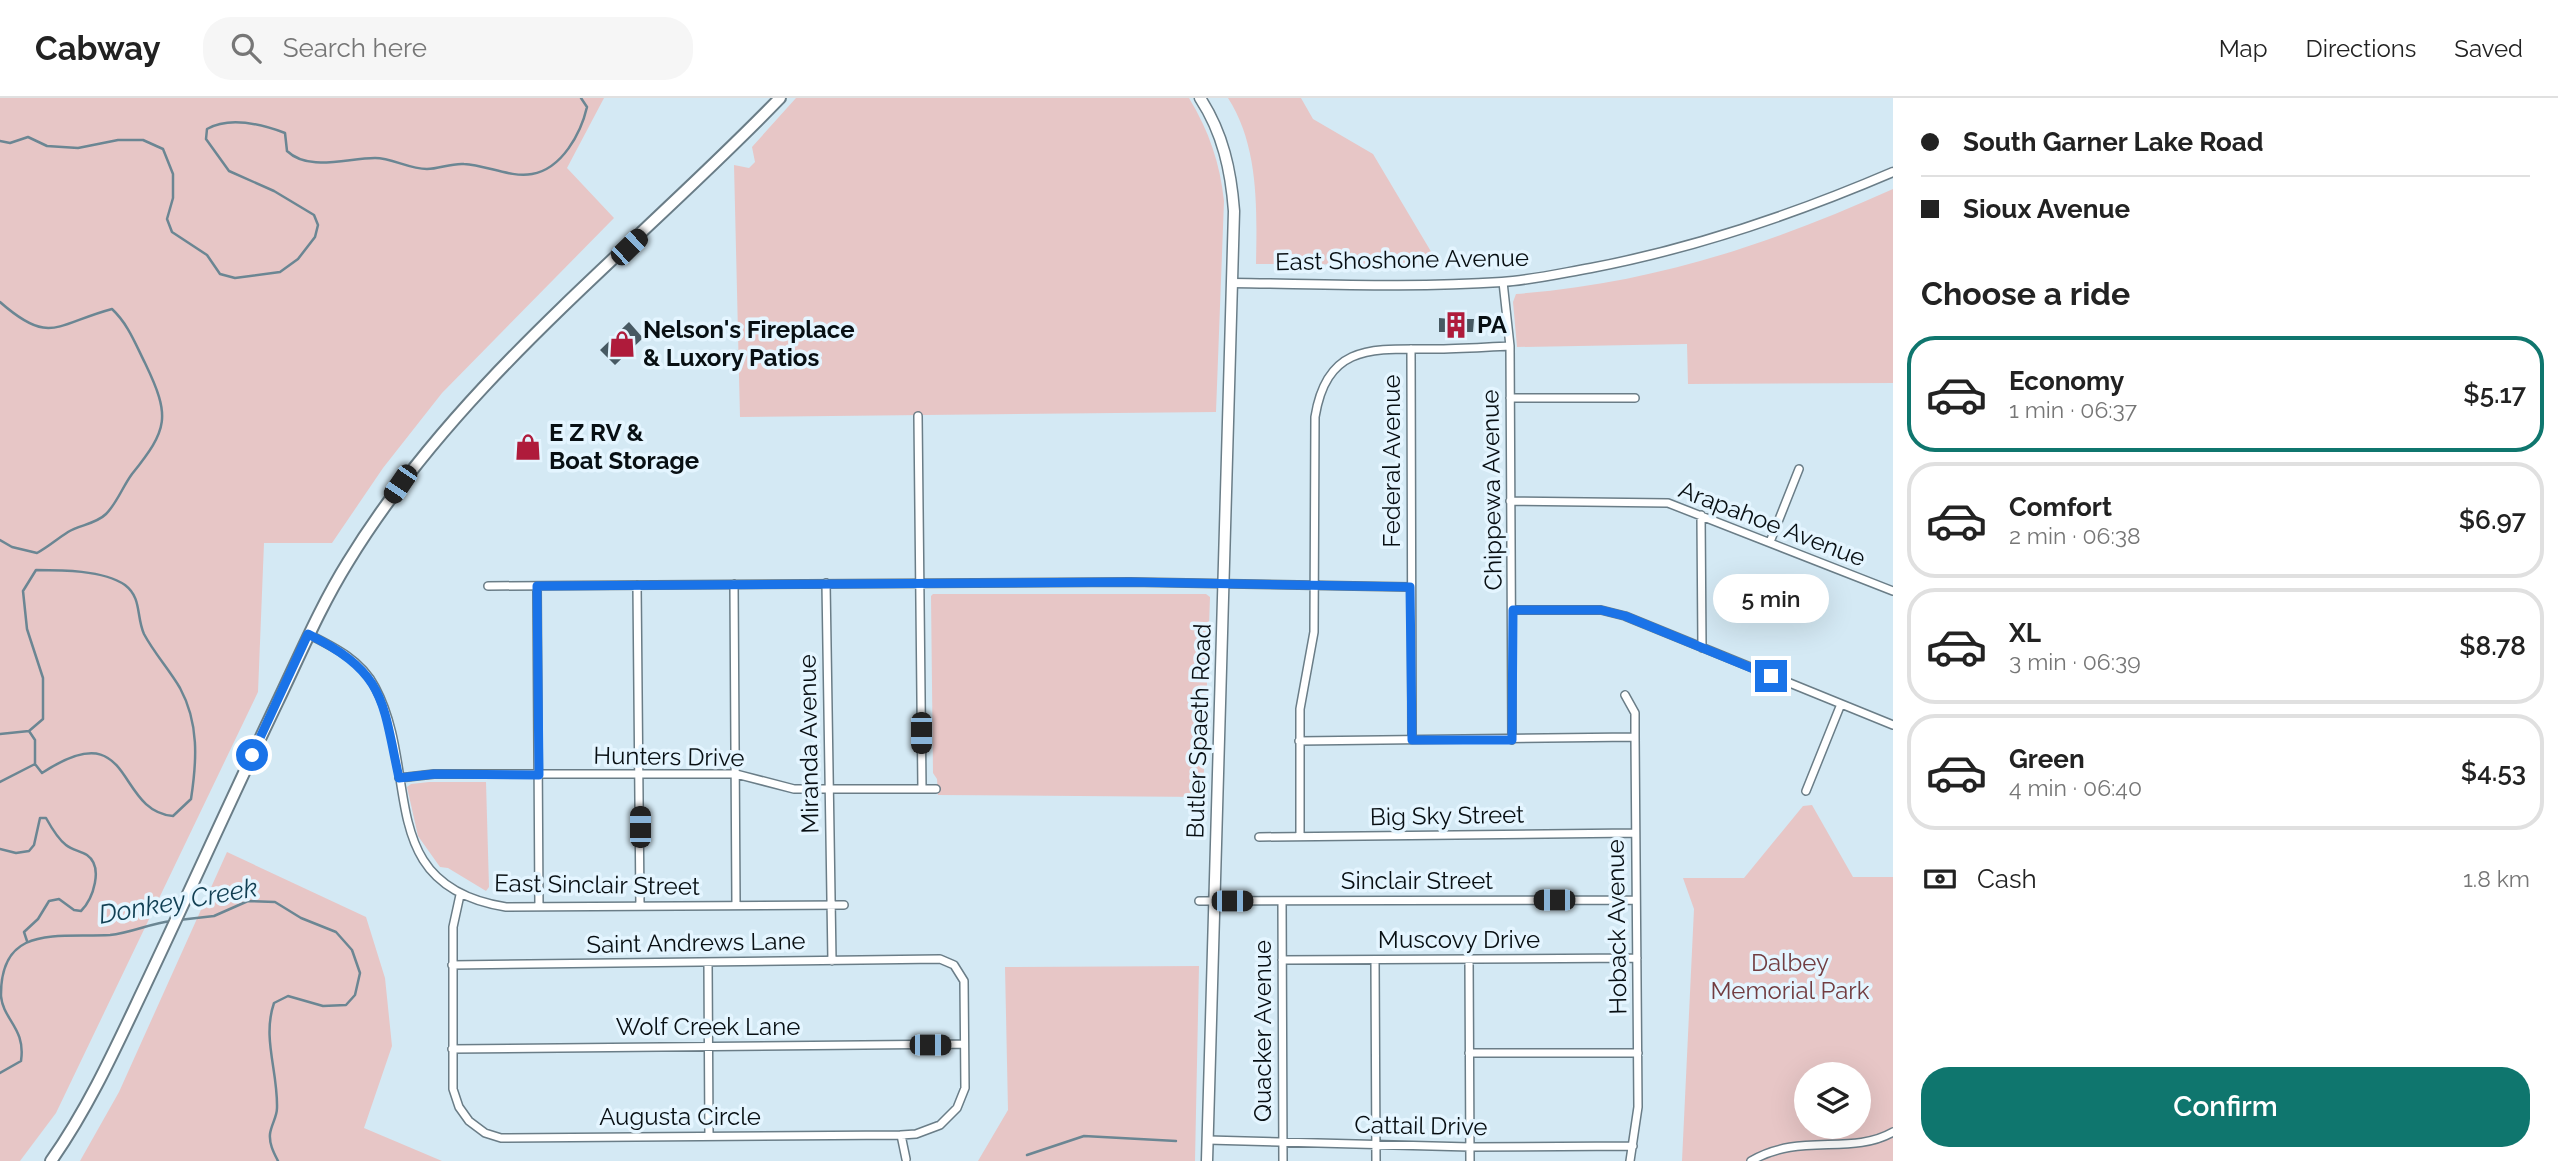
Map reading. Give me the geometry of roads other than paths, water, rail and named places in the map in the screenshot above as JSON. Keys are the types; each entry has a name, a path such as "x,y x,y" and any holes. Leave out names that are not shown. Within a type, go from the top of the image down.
{"main road":[{"path":"51,1161 97,1087 308,634 348,561 400,484 461,410 534,335 731,149 780,98"},
{"name":"Butler Spaeth Road","path":"1200,98 1216,128 1230,175 1234,211 1208,1161"}],"street":[{"name":"East Shoshone Avenue","path":"1232,283 1503,282 1627,261 1687,247 1774,220 1893,172"},
{"name":"Chippewa Avenue","path":"1503,282 1510,346 1512,740"},
{"path":"1300,836 1300,709 1314,632 1315,417 1319,395 1329,375 1350,358 1373,349 1510,346"},
{"name":"Federal Avenue","path":"1411,349 1412,740"},
{"path":"1510,398 1635,398"},
{"path":"918,416 922,789"},
{"path":"1770,542 1799,469"},
{"name":"Arapahoe Avenue","path":"1510,501 1668,503 1893,591"},
{"path":"1701,515 1702,649"},
{"name":"Miranda Avenue","path":"827,583 832,961"},
{"path":"488,586 920,583 1410,587"},
{"path":"734,584 736,905"},
{"path":"637,585 640,906"},
{"path":"537,586 539,907"},
{"path":"1513,610 1601,610 1625,616 1893,725"},
{"name":"East Sinclair Street","path":"308,634 346,654 374,685 387,715 412,837 423,862 441,883 460,895 482,904 506,907 844,905"},
{"name":"Hoback Avenue","path":"1625,695 1635,713 1638,1107 1630,1161"},
{"path":"1805,791 1841,704"},
{"path":"1299,741 1635,737"},
{"name":"Hunters Drive","path":"399,778 434,774 736,774 794,789 936,789"},
{"name":"Big Sky Street","path":"1259,837 1636,833"},
{"name":"Augusta Circle","path":"460,895 453,927 453,1088 459,1107 469,1121 485,1133 501,1138 901,1135 916,1134 940,1125 957,1108 965,1088 964,981 954,965 940,959"},
{"name":"Sinclair Street","path":"1199,901 1636,900"},
{"name":"Quacker Avenue","path":"1282,901 1283,1161"},
{"name":"Muscovy Drive","path":"1282,960 1637,958"},
{"name":"Saint Andrews Lane","path":"452,965 940,959"},
{"path":"1469,959 1470,1161"},
{"path":"1376,960 1376,1161"},
{"path":"708,962 709,1136"},
{"name":"Wolf Creek Lane","path":"452,1049 964,1044"},
{"path":"1469,1053 1637,1053"},
{"path":"1751,1161 1779,1147 1870,1142 1893,1132"},
{"path":"901,1135 906,1159"},
{"name":"Cattail Drive","path":"1208,1140 1469,1147 1633,1146"}],"waterway":[{"path":"0,141 10,143 28,137 47,146 78,148 118,140 143,140 163,149 173,174 173,198 167,219 172,232 207,255 220,274 235,278 280,272 298,259 315,237 318,225 314,215 274,191 229,171 206,139 207,129 235,122 276,130 285,133 287,151 306,161 375,158 420,169 464,164 524,175 543,171 568,148 580,128 587,107 581,98"},
{"path":"0,302 17,316 43,328 65,325 112,309 134,341 153,381 162,410 162,422 153,445 106,514 68,532 37,553 12,547 0,540"},
{"path":"29,731 43,719 43,678 27,629 23,591 36,570 94,574 125,585 136,601 144,634 180,688 191,715 195,742 191,799 173,816 154,810 141,799 109,758 93,753 72,757 42,773 35,764"},
{"path":"0,734 29,731 35,740 35,764 0,782"},
{"path":"0,849 16,853 29,851 34,845 40,818 46,818 63,842 87,855 95,867 93,891 81,911 74,910 59,899 49,901 38,919 24,932 27,941"},
{"name":"Donkey Creek","path":"179,920 214,916 248,901 275,902 301,918 336,932 352,950 360,973 355,995 346,1005 323,1006 288,996 274,1003 270,1042 277,1108 270,1138 278,1161"},
{"name":"Donkey Creek","path":"0,1073 21,1061 20,1040 1,996 3,973 10,956 22,945 53,936 118,934 172,921"},
{"path":"1027,1155 1084,1136 1176,1141"}],"place":[{"name":"PA","path":"1456,325"},
{"name":"Nelson's Fireplace & Luxory Patios","path":"622,344"},
{"name":"E Z RV & Boat Storage","path":"528,447"}],"park label":[{"name":"Dalbey Memorial Park","path":"1790,977"}]}
